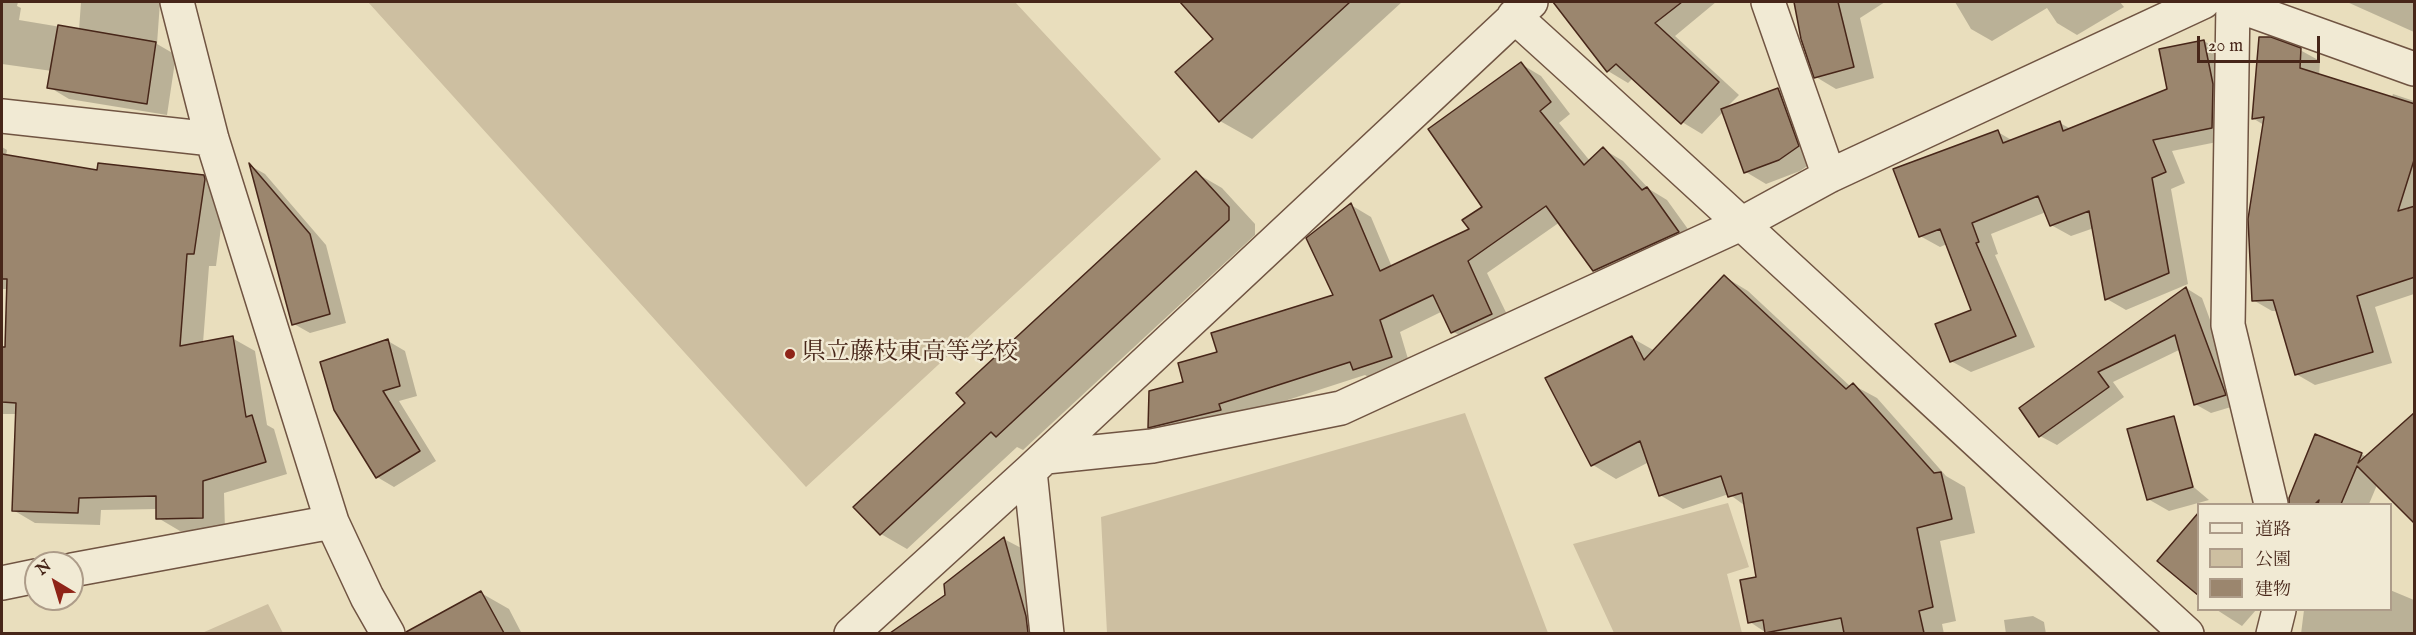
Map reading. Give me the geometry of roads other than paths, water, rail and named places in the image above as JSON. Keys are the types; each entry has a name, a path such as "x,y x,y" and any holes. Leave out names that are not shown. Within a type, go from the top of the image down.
{"street":[{"path":"177,2 212,139 332,522 367,597 388,633"},
{"path":"1768,2 1829,176"},
{"path":"2223,2 2228,325 2271,503"},
{"path":"1038,464 1152,446 1341,408 1743,224 1829,176 2223,2 2415,69"},
{"path":"851,633 1038,464 1522,9 1743,224 1979,445 2187,633"},
{"path":"2,116 212,139"},
{"path":"1038,464 1047,633"},
{"path":"84,568 332,522"},
{"path":"2,583 24,578"},
{"path":"2273,633 2278,611"}],"place":[{"name":"県立藤枝東高等学校","path":"790,354"}]}
